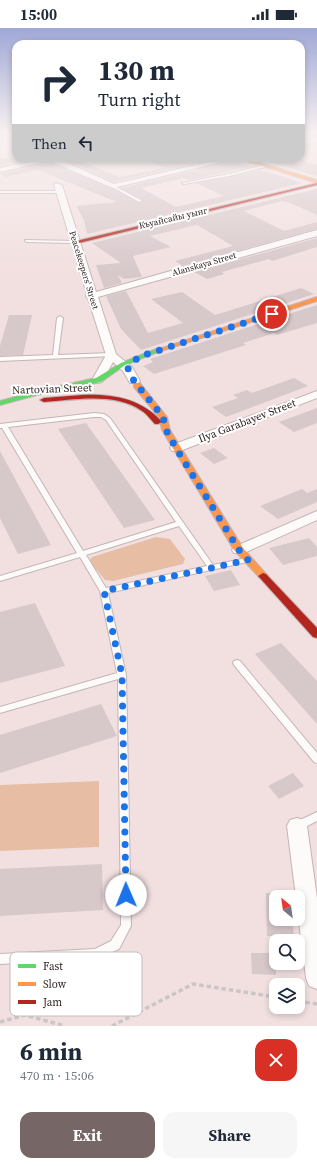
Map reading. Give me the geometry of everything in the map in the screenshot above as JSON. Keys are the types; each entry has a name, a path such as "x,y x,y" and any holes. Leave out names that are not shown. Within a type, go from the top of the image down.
{"main road":[{"path":"306,180 317,183"},
{"name":"Къуайсайы уынг","path":"75,242 317,183"},
{"path":"138,357 317,299"},
{"path":"98,380 126,367"},
{"name":"Nartovian Street","path":"114,376 136,383 138,389 131,395 123,398 37,400 0,403 36,392 98,380 114,376"},
{"name":"Nartovian Street","path":"98,380 92,385 91,389 98,396 105,399"},
{"path":"136,383 163,417 166,430 176,448 243,555 317,634"},
{"path":"105,399 130,403 143,408 166,430"}],"street":[{"path":"99,180 113,186 141,180"},
{"name":"Peacekeepers' Street","path":"59,189 91,296 111,355"},
{"name":"Alanskaya Street","path":"91,296 317,233"},
{"path":"98,380 111,355 126,367 136,383"},
{"path":"126,367 138,357"},
{"name":"Ilya Garabayev Street","path":"176,448 317,394"},
{"path":"243,555 317,515"},
{"path":"297,826 317,978"}],"lane":[{"path":"184,183 203,180"},
{"path":"113,186 140,201"},
{"path":"0,192 59,189"},
{"path":"27,242 75,242"},
{"path":"55,358 60,318"},
{"path":"0,359 111,355"},
{"path":"100,952 115,945 126,926 122,675 104,591 2,425 94,415 102,415 108,419 211,567"},
{"path":"0,579 180,523"},
{"path":"104,591 211,567 243,555"},
{"path":"237,664 317,759"},
{"path":"0,710 122,675"},
{"path":"297,826 317,816"},
{"path":"0,959 10,958"}],"path":[{"path":"142,1010 193,984 269,996"},
{"path":"305,1002 317,1004"},
{"path":"0,1022 21,1016"},
{"path":"29,1016 66,1026"},
{"path":"112,1026 131,1016"}],"shaded area":[{"path":"156,537 170,539 185,559 183,564 113,581 105,580 89,561 92,557"},
{"path":"99,781 99,847 0,851 0,785"}],"building":[{"path":"62,180 90,180 113,189 139,203 143,202 142,199 121,188 156,180 177,180 141,188 176,207 224,196 196,183 213,180 291,180 302,183 87,234 84,220 76,206 117,202"},
{"path":"109,180 125,180 114,182"},
{"path":"317,189 317,215 288,202 282,201 244,211 284,231 317,222 317,229 183,266 175,261 233,246 197,225 150,236 171,247 133,256 142,277 124,279 118,275 122,283 104,288 96,265 121,263 92,243"},
{"path":"317,238 317,247 272,261 269,259 222,272 224,274 207,279 194,272"},
{"path":"301,288 314,294 141,350 121,329 106,296 126,291 148,333 183,323 151,299 182,292 215,315"},
{"path":"317,305 317,323 277,335 274,333 243,343 246,345 154,374 143,366 153,362 150,359"},
{"path":"9,315 32,315 23,355 0,356 0,346"},
{"path":"294,378 308,386 226,417 212,407 238,398 233,395 247,390 252,393"},
{"path":"317,408 317,423 294,432 279,422"},
{"path":"86,423 155,520 124,528 58,429"},
{"path":"214,448 228,458 214,464 200,453"},
{"path":"0,451 51,545 18,554 0,518"},
{"path":"302,489 307,493 317,489 317,502 278,519 260,506"},
{"path":"309,538 317,547 317,556 283,565 269,548"},
{"path":"231,570 240,585 214,591 205,576"},
{"path":"35,603 65,666 0,683 0,612"},
{"path":"281,643 317,681 317,724 255,654"},
{"path":"101,704 117,736 0,773 0,735"},
{"path":"293,773 304,786 279,799 268,786"},
{"path":"102,864 103,910 0,916 0,869"},
{"path":"266,893 269,893 269,926 293,926 294,934 269,934 269,936 267,936"},
{"path":"251,953 269,953 269,970 276,970 276,975 252,974"}],"traffic: fast":[{"path":"0,403 36,393 98,380 123,364 156,351"}],"traffic: slow":[{"path":"309,180 317,182"},
{"path":"156,351 317,299"},
{"path":"137,385 163,417 166,430 239,550 263,576"}],"traffic: jam":[{"path":"75,242 317,184"},
{"path":"44,400 82,397 121,400 133,403 144,409 158,422"},
{"path":"263,576 317,634"}],"route":[{"path":"126,895 122,675 104,591 248,560 239,550 176,448 166,430 163,417 134,381 128,369 138,357 272,314"}]}
